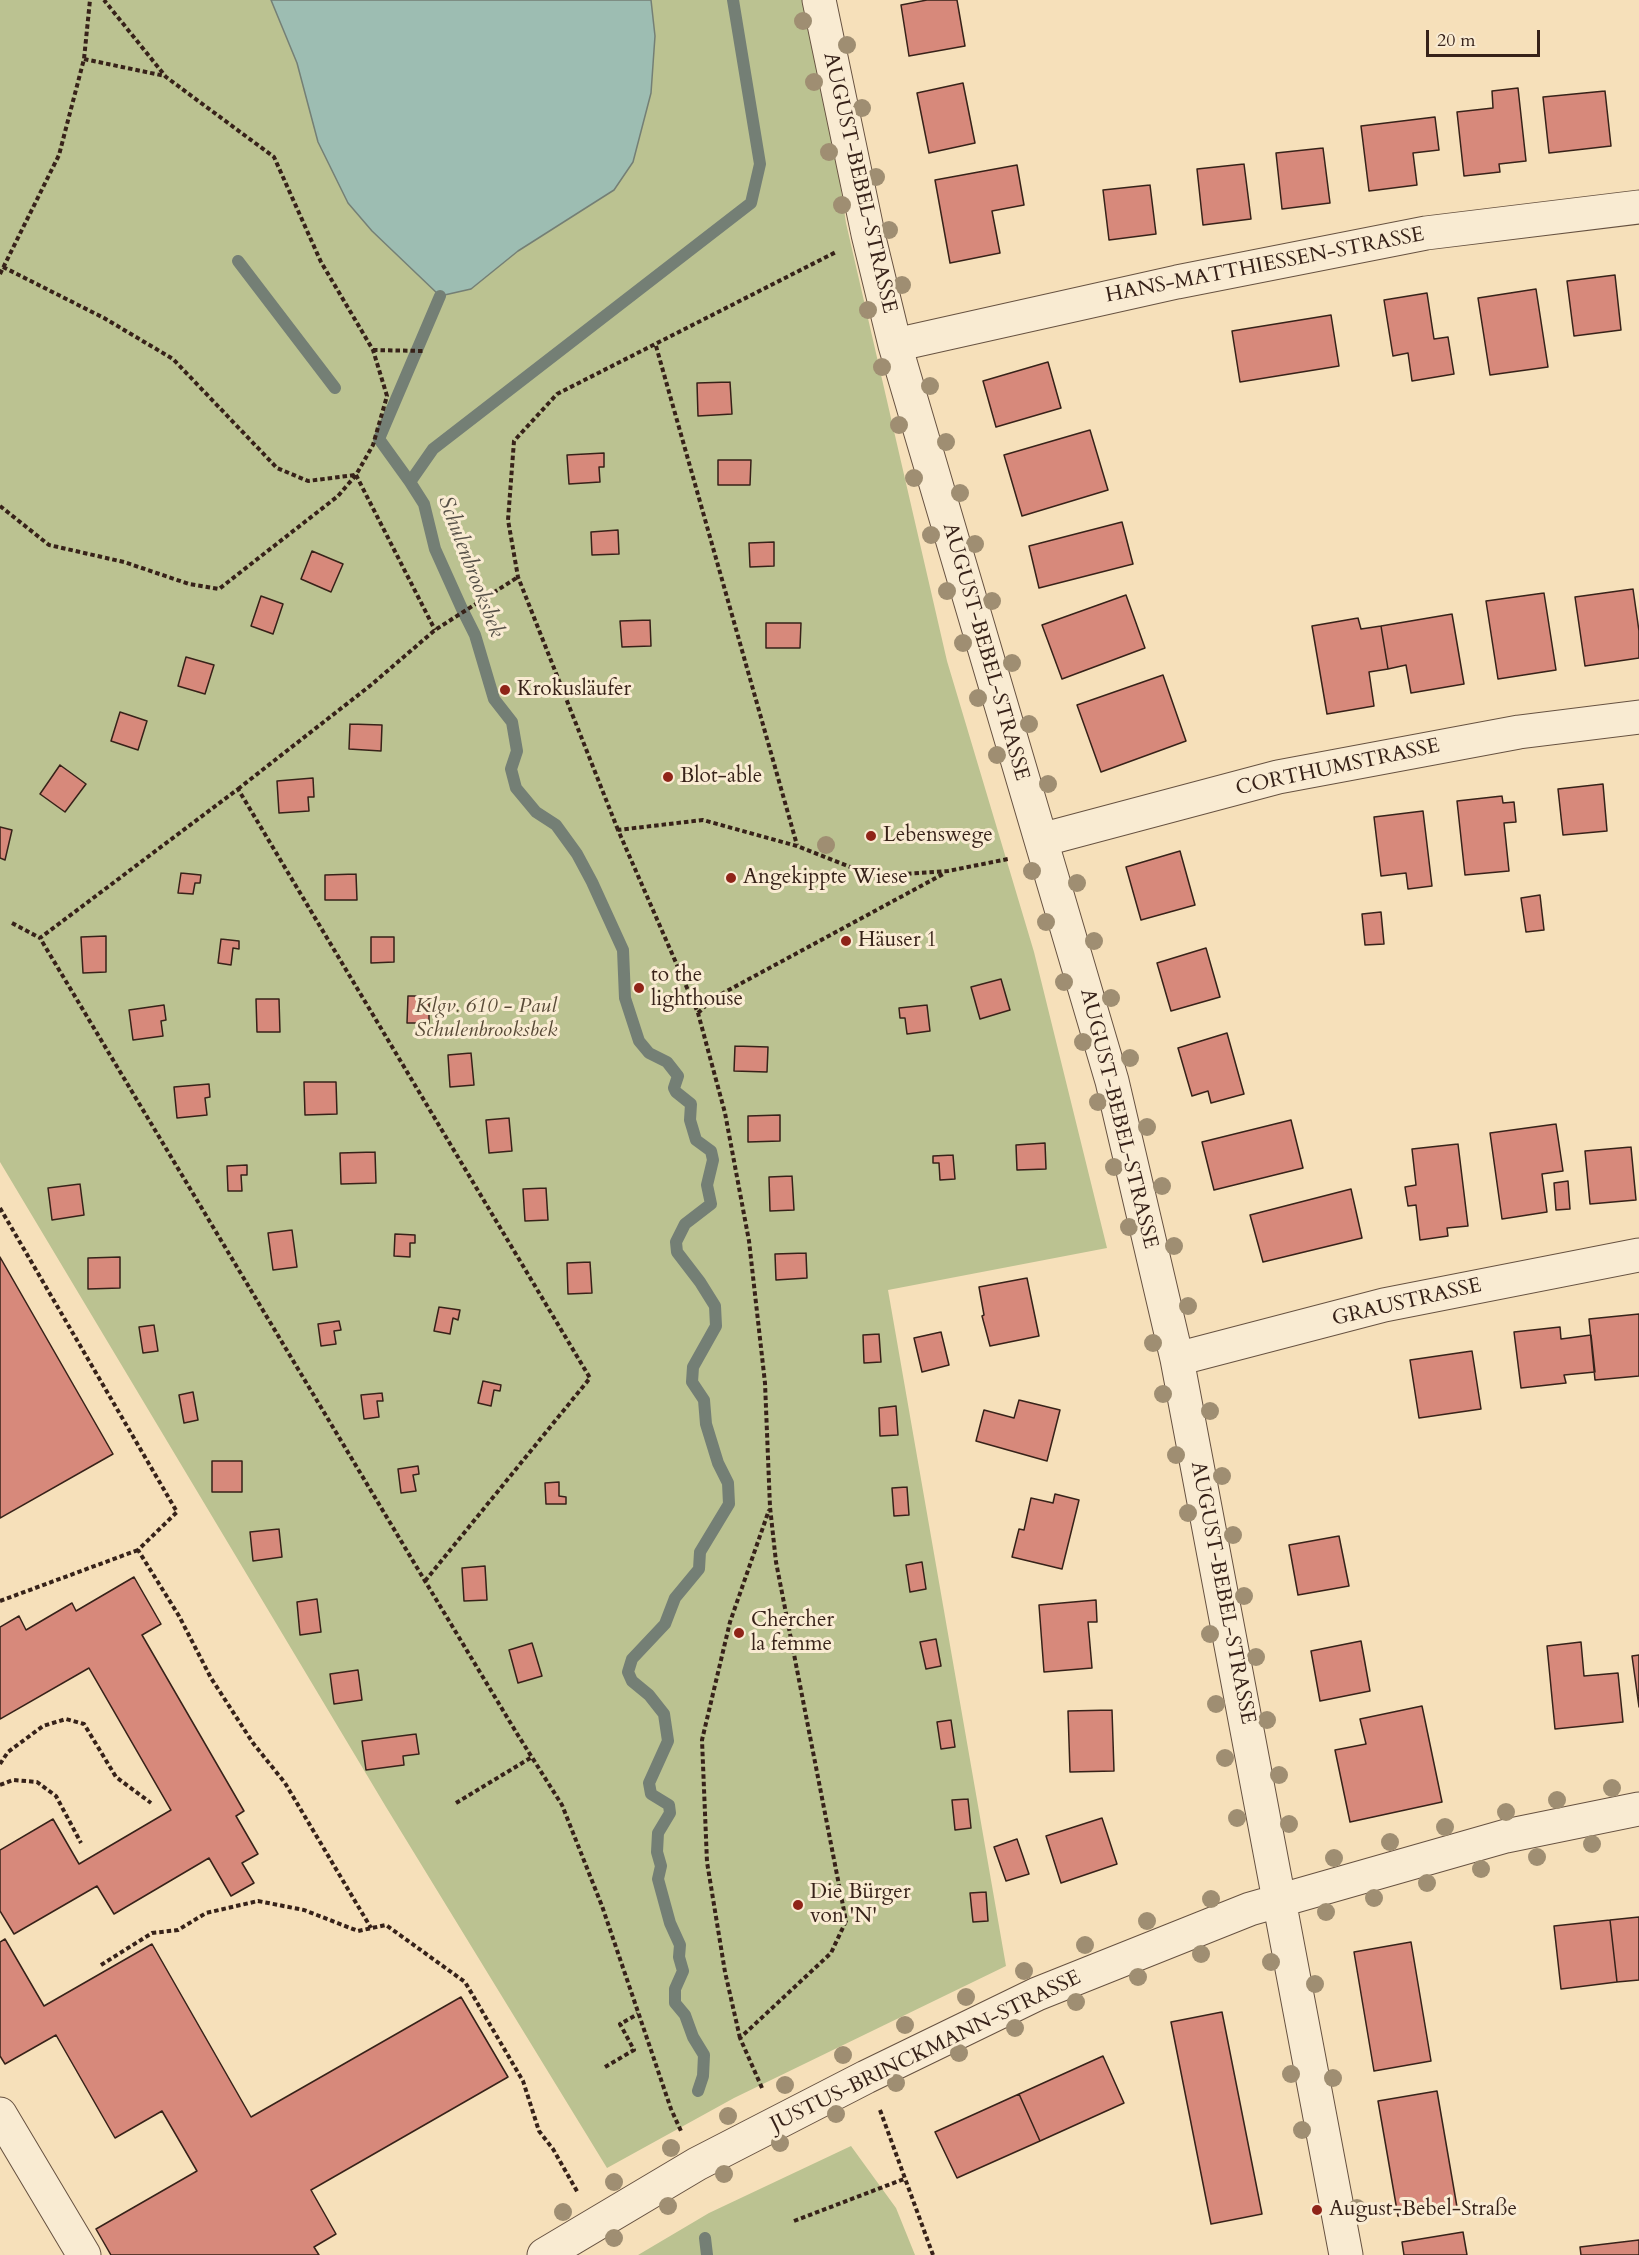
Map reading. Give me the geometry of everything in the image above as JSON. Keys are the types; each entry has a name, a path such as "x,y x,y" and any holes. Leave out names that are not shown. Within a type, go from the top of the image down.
{"street":[{"name":"AUGUST-BEBEL-STRASSE","path":"819,0 868,234 895,345 1112,1081 1177,1359 1281,1900 1346,2255"},
{"name":"HANS-MATTHIESSEN-STRASSE","path":"895,345 1177,282 1426,233 1639,207"},
{"name":"CORTHUMSTRASSE","path":"1042,846 1278,777 1519,732 1639,717"},
{"name":"GRAUSTRASSE","path":"1177,1359 1384,1305 1639,1255"},
{"name":"JUSTUS-BRINCKMANN-STRASSE","path":"544,2255 697,2164 866,2077 1036,1994 1250,1909 1506,1836 1639,1809"},
{"path":"0,2114 84,2255"}],"path":[{"path":"0,274 59,155 84,59 90,0"},
{"path":"0,506 49,544 124,562 189,584 219,589 338,496 356,475 373,445 387,396 373,350 321,262 274,157 166,76 104,0"},
{"path":"84,59 166,76"},
{"path":"740,2038 831,1953 846,1921 776,1563 770,1507 765,1383 749,1241 725,1113 698,1013 618,830 518,577 508,520 514,441 557,394 807,269 868,234"},
{"path":"3,267 105,318 173,360 277,468 308,481 356,475"},
{"path":"656,346 797,846"},
{"path":"373,350 423,351"},
{"path":"356,475 435,630"},
{"path":"40,938 238,789 370,685 435,630 518,577"},
{"path":"238,789 590,1378 425,1581"},
{"path":"618,830 703,820 797,846 873,876 948,871 1042,846"},
{"path":"698,1013 714,998 948,871"},
{"path":"12,923 40,938 425,1581 562,1805 602,1906 671,2109 697,2164"},
{"path":"0,1208 177,1512 138,1551 0,1601"},
{"path":"760,2088 740,2038 725,1972 707,1862 702,1740 730,1623 770,1507"},
{"path":"138,1551 179,1616 212,1678 253,1743 285,1783 371,1928"},
{"path":"0,1764 9,1752 43,1726 66,1719 84,1724 116,1777 151,1803"},
{"path":"456,1803 532,1757"},
{"path":"0,1785 13,1780 37,1782 56,1796 81,1843"},
{"path":"101,1965 152,1933 178,1930 206,1913 258,1901 304,1910 358,1930 386,1925 465,1982 524,2080 538,2131 553,2149 597,2225"},
{"path":"606,2067 634,2050 620,2024 638,2014"},
{"path":"866,2077 933,2255"},
{"path":"794,2221 904,2179"}],"green space":[{"name":"Klgv. 610 - Paul Schulenbrooksbek","path":"0,0 271,0 297,63 348,203 372,231 440,296 471,289 518,251 614,190 655,36 651,0 813,0 846,223 947,661 1034,952 1107,1248 888,1290 1006,1966 734,2098 607,2168 386,1807 0,1162"},
{"path":"851,2146 896,2208 915,2255 638,2255 709,2213"}],"water":[{"path":"271,0 651,0 655,36 651,93 633,162 614,190 518,251 471,289 440,296 372,231 348,203 318,142 297,63"}],"building":[{"path":"927,0 957,0 965,46 909,56 901,5"},
{"path":"963,83 975,143 929,153 917,93"},
{"path":"1518,88 1526,161 1499,164 1500,172 1464,176 1457,112 1493,108 1492,91"},
{"path":"1605,91 1611,146 1549,153 1543,97"},
{"path":"1435,117 1439,150 1413,153 1417,185 1369,191 1361,126"},
{"path":"1323,148 1330,203 1282,209 1276,153"},
{"path":"1244,164 1251,219 1203,225 1197,169"},
{"path":"1017,165 1024,205 992,211 1000,253 950,263 935,180"},
{"path":"1150,185 1156,234 1109,240 1103,190"},
{"path":"1615,275 1621,330 1574,336 1567,281"},
{"path":"1536,289 1548,367 1490,375 1478,298"},
{"path":"1427,293 1434,339 1448,337 1454,374 1412,381 1408,353 1393,356 1384,300"},
{"path":"1331,315 1339,366 1240,382 1232,331"},
{"path":"1048,362 1061,408 996,427 983,381"},
{"path":"730,382 732,414 698,416 697,383"},
{"path":"1090,430 1108,490 1022,516 1004,455"},
{"path":"604,453 604,467 599,467 600,482 569,484 567,455"},
{"path":"718,460 751,460 750,485 718,485"},
{"path":"1122,522 1133,564 1039,588 1029,546"},
{"path":"618,530 619,554 592,555 591,532"},
{"path":"774,542 774,566 750,567 749,543"},
{"path":"312,551 343,564 331,592 301,579"},
{"path":"1633,589 1639,631 1639,658 1585,666 1575,597"},
{"path":"1544,593 1556,670 1498,679 1486,601"},
{"path":"1126,595 1145,648 1062,679 1042,625"},
{"path":"261,596 283,604 273,634 251,626"},
{"path":"1452,614 1464,684 1411,693 1406,665 1388,669 1381,626"},
{"path":"1358,618 1361,629 1381,626 1388,669 1369,672 1374,706 1327,714 1312,626"},
{"path":"650,620 651,646 622,647 620,621"},
{"path":"766,623 801,623 800,648 766,648"},
{"path":"186,657 214,665 205,694 178,686"},
{"path":"1163,675 1186,741 1101,772 1077,705"},
{"path":"120,712 147,721 138,750 111,741"},
{"path":"350,724 382,725 381,751 349,749"},
{"path":"60,765 86,784 65,812 40,794"},
{"path":"313,778 314,797 308,797 309,811 279,813 277,781"},
{"path":"1603,784 1607,831 1563,835 1558,789"},
{"path":"1502,796 1503,803 1514,802 1516,822 1504,823 1509,871 1465,875 1457,801"},
{"path":"1423,811 1432,886 1408,889 1406,873 1381,876 1374,817"},
{"path":"0,827 12,830 5,860 0,858"},
{"path":"1180,851 1195,905 1141,920 1126,867"},
{"path":"181,873 201,875 200,883 195,883 193,894 178,893"},
{"path":"356,874 357,900 325,900 325,875"},
{"path":"1540,895 1544,930 1526,932 1521,898"},
{"path":"1381,912 1384,944 1365,945 1362,914"},
{"path":"106,936 106,972 83,973 81,937"},
{"path":"371,937 394,937 394,962 371,963"},
{"path":"221,939 239,941 239,949 233,948 231,965 218,963"},
{"path":"1206,948 1220,997 1171,1011 1157,963"},
{"path":"1001,979 1010,1010 980,1019 971,987"},
{"path":"408,996 429,996 429,1023 407,1023"},
{"path":"256,999 279,999 280,1032 257,1032"},
{"path":"164,1005 166,1020 161,1021 163,1036 133,1040 129,1010"},
{"path":"927,1005 930,1031 907,1034 905,1018 900,1018 899,1008"},
{"path":"1227,1033 1244,1094 1211,1103 1208,1091 1192,1096 1178,1048"},
{"path":"735,1046 768,1047 767,1072 734,1071"},
{"path":"471,1053 474,1085 450,1087 448,1055"},
{"path":"304,1082 336,1082 337,1114 305,1115"},
{"path":"209,1084 210,1097 205,1098 207,1115 177,1118 174,1087"},
{"path":"780,1115 780,1141 748,1142 748,1116"},
{"path":"509,1118 512,1151 489,1153 486,1120"},
{"path":"1291,1120 1303,1168 1214,1190 1202,1142"},
{"path":"1556,1124 1563,1171 1542,1174 1547,1212 1502,1219 1490,1133"},
{"path":"1045,1143 1046,1169 1017,1170 1016,1145"},
{"path":"1458,1144 1468,1226 1447,1228 1448,1236 1420,1240 1416,1205 1408,1206 1405,1187 1416,1185 1412,1149"},
{"path":"1631,1147 1636,1200 1590,1204 1585,1151"},
{"path":"375,1152 376,1183 341,1184 340,1153"},
{"path":"953,1155 955,1179 940,1180 939,1163 933,1163 933,1156"},
{"path":"247,1165 247,1175 241,1175 242,1191 228,1191 227,1166"},
{"path":"792,1176 794,1210 770,1211 769,1177"},
{"path":"1568,1181 1570,1209 1556,1210 1554,1183"},
{"path":"80,1184 84,1215 52,1220 48,1188"},
{"path":"546,1188 548,1220 525,1221 523,1189"},
{"path":"1351,1189 1362,1238 1263,1262 1250,1215"},
{"path":"292,1230 297,1267 273,1270 268,1233"},
{"path":"395,1234 415,1235 415,1243 410,1243 410,1257 394,1256"},
{"path":"806,1253 807,1278 776,1280 775,1254"},
{"path":"0,1257 113,1454 0,1518"},
{"path":"120,1257 120,1288 88,1289 88,1258"},
{"path":"590,1262 592,1293 568,1294 567,1263"},
{"path":"1027,1278 1039,1336 990,1346 982,1316 984,1315 979,1287"},
{"path":"439,1307 460,1310 458,1320 453,1318 450,1334 434,1331"},
{"path":"1639,1314 1639,1376 1595,1380 1589,1319"},
{"path":"339,1321 341,1330 334,1331 336,1344 321,1346 318,1324"},
{"path":"154,1325 158,1351 143,1353 139,1327"},
{"path":"1560,1327 1561,1339 1591,1335 1595,1372 1564,1375 1566,1383 1521,1388 1514,1332"},
{"path":"941,1332 949,1365 922,1372 914,1338"},
{"path":"879,1334 881,1362 864,1363 863,1335"},
{"path":"1472,1351 1481,1409 1419,1418 1410,1360"},
{"path":"483,1381 501,1385 500,1391 494,1390 491,1406 478,1403"},
{"path":"193,1392 198,1420 184,1423 179,1395"},
{"path":"382,1393 383,1401 377,1401 379,1417 364,1419 361,1395"},
{"path":"1019,1400 1060,1410 1047,1461 976,1441 984,1410 1014,1418"},
{"path":"896,1406 898,1435 880,1436 879,1408"},
{"path":"212,1461 242,1461 242,1492 212,1492"},
{"path":"418,1466 419,1474 413,1475 416,1491 401,1493 398,1469"},
{"path":"559,1482 559,1496 566,1497 566,1504 546,1504 545,1483"},
{"path":"907,1487 909,1515 894,1516 892,1488"},
{"path":"1055,1494 1079,1500 1062,1569 1012,1557 1019,1529 1024,1530 1031,1498 1053,1503"},
{"path":"279,1529 282,1557 253,1561 250,1532"},
{"path":"1339,1536 1349,1586 1298,1595 1289,1545"},
{"path":"922,1562 926,1589 910,1592 906,1565"},
{"path":"485,1566 487,1600 464,1601 462,1568"},
{"path":"134,1577 161,1624 142,1635 244,1811 236,1816 258,1854 242,1863 254,1883 231,1896 209,1858 114,1914 97,1886 14,1934 0,1911 0,1850 53,1819 79,1864 171,1810 89,1668 0,1719 0,1627 19,1616 26,1630 72,1603 76,1611"},
{"path":"317,1599 321,1632 300,1635 297,1602"},
{"path":"1096,1600 1097,1622 1088,1622 1092,1668 1044,1672 1039,1605"},
{"path":"936,1639 941,1666 926,1669 920,1642"},
{"path":"1361,1641 1370,1691 1320,1701 1311,1651"},
{"path":"1581,1642 1584,1676 1618,1673 1623,1722 1555,1729 1547,1646"},
{"path":"532,1643 542,1676 518,1683 509,1650"},
{"path":"1639,1655 1639,1707 1632,1656"},
{"path":"358,1670 362,1700 334,1704 330,1674"},
{"path":"1422,1706 1442,1802 1350,1822 1335,1750 1366,1744 1360,1719"},
{"path":"1112,1710 1114,1771 1070,1772 1068,1711"},
{"path":"951,1720 955,1747 941,1749 937,1722"},
{"path":"416,1734 419,1754 403,1756 404,1765 366,1770 362,1741"},
{"path":"968,1799 971,1828 955,1830 952,1800"},
{"path":"1102,1818 1117,1864 1061,1883 1046,1836"},
{"path":"1017,1839 1029,1874 1006,1881 994,1847"},
{"path":"986,1892 988,1921 973,1922 970,1893"},
{"path":"1639,1917 1639,1980 1617,1982 1610,1920"},
{"path":"1610,1920 1617,1982 1561,1989 1554,1926"},
{"path":"5,1939 44,2006 152,1944 251,2117 461,1997 508,2077 311,2190 336,2234 314,2247 319,2255 111,2255 96,2229 197,2171 162,2111 115,2138 56,2035 5,2064 0,2056 0,1942"},
{"path":"1411,1942 1431,2061 1374,2071 1354,1952"},
{"path":"1222,2012 1262,2214 1211,2224 1171,2022"},
{"path":"1103,2056 1124,2103 1040,2141 1019,2094"},
{"path":"1437,2091 1457,2207 1398,2216 1378,2101"},
{"path":"1019,2094 1040,2141 957,2178 935,2132"},
{"path":"1463,2232 1467,2255 1404,2255 1402,2242"},
{"path":"1639,2240 1639,2255 1581,2255 1580,2247"}],"waterway":[{"name":"Schulenbrooksbek","path":"698,2091 703,2076 704,2055 693,2037 685,2015 675,2003 675,1989 683,1971 679,1957 680,1945 670,1923 658,1879 661,1866 657,1852 658,1833 670,1813 669,1805 651,1794 649,1783 668,1741 664,1714 649,1695 632,1681 628,1672 632,1659 665,1624 675,1598 699,1569 700,1552 729,1504 728,1483 718,1463 706,1424 704,1400 692,1382 693,1367 716,1326 715,1306 677,1252 676,1242 685,1224 711,1204 707,1185 713,1160 711,1151 696,1140 690,1120 691,1104 674,1088 678,1076 667,1062 649,1053 639,1041 625,998 623,950 592,882 577,854 556,825 536,812 516,788 511,769 517,751 512,722 494,699 475,635 435,549 424,504 410,482 433,449 751,203 760,164 733,0"},
{"path":"238,261 335,388"},
{"path":"410,482 379,439 440,296"},
{"name":"Schulenbrooksbek","path":"705,2238 707,2255"}],"place":[{"name":"Krokusläufer","path":"505,690"},
{"name":"Blot-able","path":"668,777"},
{"name":"Lebenswege","path":"871,836"},
{"name":"Angekippte Wiese","path":"731,878"},
{"name":"Häuser 1","path":"846,941"},
{"name":"to the lighthouse","path":"639,988"},
{"name":"Chercher la femme","path":"739,1633"},
{"name":"Die Bürger von 'N'","path":"798,1905"},
{"name":"August-Bebel-Straße","path":"1317,2210"}]}
